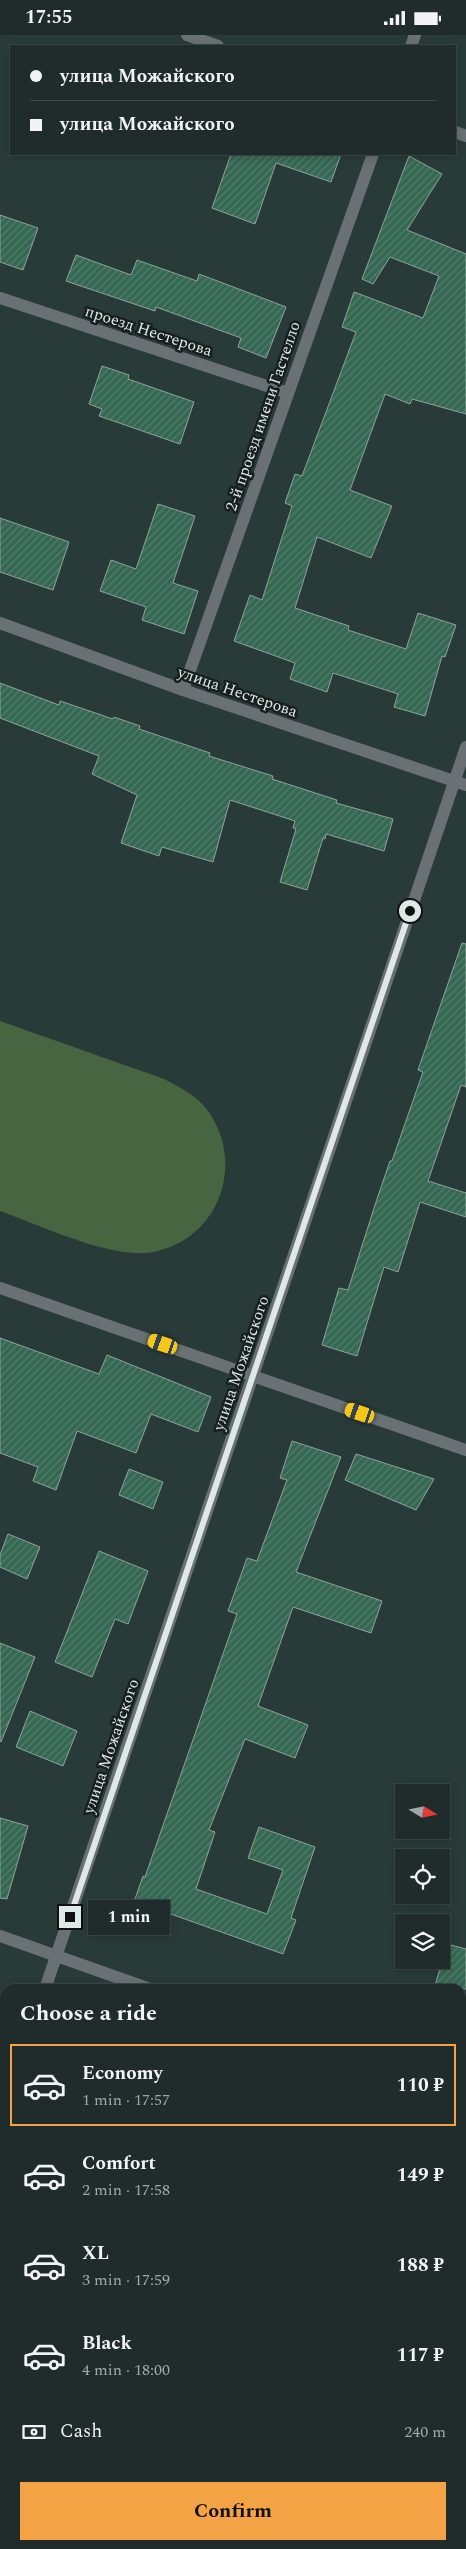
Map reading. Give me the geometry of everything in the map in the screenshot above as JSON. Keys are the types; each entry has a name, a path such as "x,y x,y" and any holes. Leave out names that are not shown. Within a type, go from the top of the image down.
{"street":[{"path":"187,35 215,45"},
{"name":"2-й проезд имени Гастелло","path":"183,690 373,155"},
{"name":"проезд Нестерова","path":"0,298 288,393"},
{"name":"улица Нестерова","path":"0,623 183,690 460,783"},
{"name":"улица Можайского","path":"47,1984 253,1376 460,783 466,747"},
{"path":"0,1288 466,1450"},
{"path":"0,1936 136,1984"}],"green space":[{"path":"0,1021 164,1079 201,1102 218,1128 224,1150 225,1173 220,1195 210,1214 196,1231 176,1244 153,1252 136,1253 117,1251 76,1240 0,1211"}],"building":[{"path":"231,155 341,155 331,182 276,163 255,224 212,208"},
{"path":"409,156 442,174 407,230 466,254 466,414 412,399 410,404 385,394 350,490 392,506 371,558 317,537 295,608 349,626 348,630 406,649 418,613 456,625 445,657 442,656 425,716 394,707 398,694 333,673 327,692 290,679 295,663 234,641 250,595 262,600 292,506 285,503 295,474 302,476 356,332 342,327 354,292 423,318 439,276 390,257 373,284 362,279"},
{"path":"0,215 38,228 23,270 0,262"},
{"path":"76,255 131,275 137,260 197,281 199,274 286,307 266,358 238,347 241,338 156,307 155,311 66,281"},
{"path":"102,366 129,375 128,379 194,402 180,444 99,416 102,409 89,404"},
{"path":"158,504 195,516 173,583 198,591 184,634 142,620 146,607 100,591 111,560 136,569"},
{"path":"0,518 69,542 53,590 0,572"},
{"path":"0,683 59,705 60,701 113,719 114,717 140,726 139,729 210,753 209,756 273,776 272,779 337,800 336,803 393,819 384,851 326,834 325,839 323,838 307,890 280,882 296,829 293,828 295,821 230,800 213,862 162,847 159,856 121,843 137,795 92,774 99,756 0,718"},
{"path":"462,943 466,944 466,1087 461,1085 428,1181 466,1193 466,1217 420,1202 398,1272 384,1267 357,1356 322,1345 339,1288 348,1290 390,1161 392,1161 423,1072 418,1070"},
{"path":"0,1338 99,1374 107,1355 211,1397 198,1432 151,1414 136,1453 77,1431 56,1490 33,1481 38,1467 0,1453"},
{"path":"292,1441 341,1457 296,1572 382,1601 371,1633 293,1607 258,1706 308,1725 295,1758 245,1739 209,1830 215,1832 196,1889 267,1914 283,1870 248,1858 259,1827 315,1847 291,1918 296,1920 283,1954 168,1913 161,1931 128,1919 143,1876 145,1877 237,1614 228,1611 247,1558 257,1561 287,1480 280,1478"},
{"path":"356,1454 434,1479 416,1510 345,1480"},
{"path":"129,1469 163,1482 153,1509 119,1495"},
{"path":"8,1534 40,1547 27,1579 0,1567 0,1555"},
{"path":"99,1551 148,1571 128,1624 115,1619 92,1677 55,1662"},
{"path":"0,1643 35,1657 1,1742 0,1741"},
{"path":"30,1711 77,1731 63,1766 16,1747"},
{"path":"0,1818 28,1826 7,1899 0,1898"},
{"path":"450,1945 466,1949 466,1984 435,1984 440,1969 450,1969"}],"route":[{"path":"70,1917 410,911"}]}
